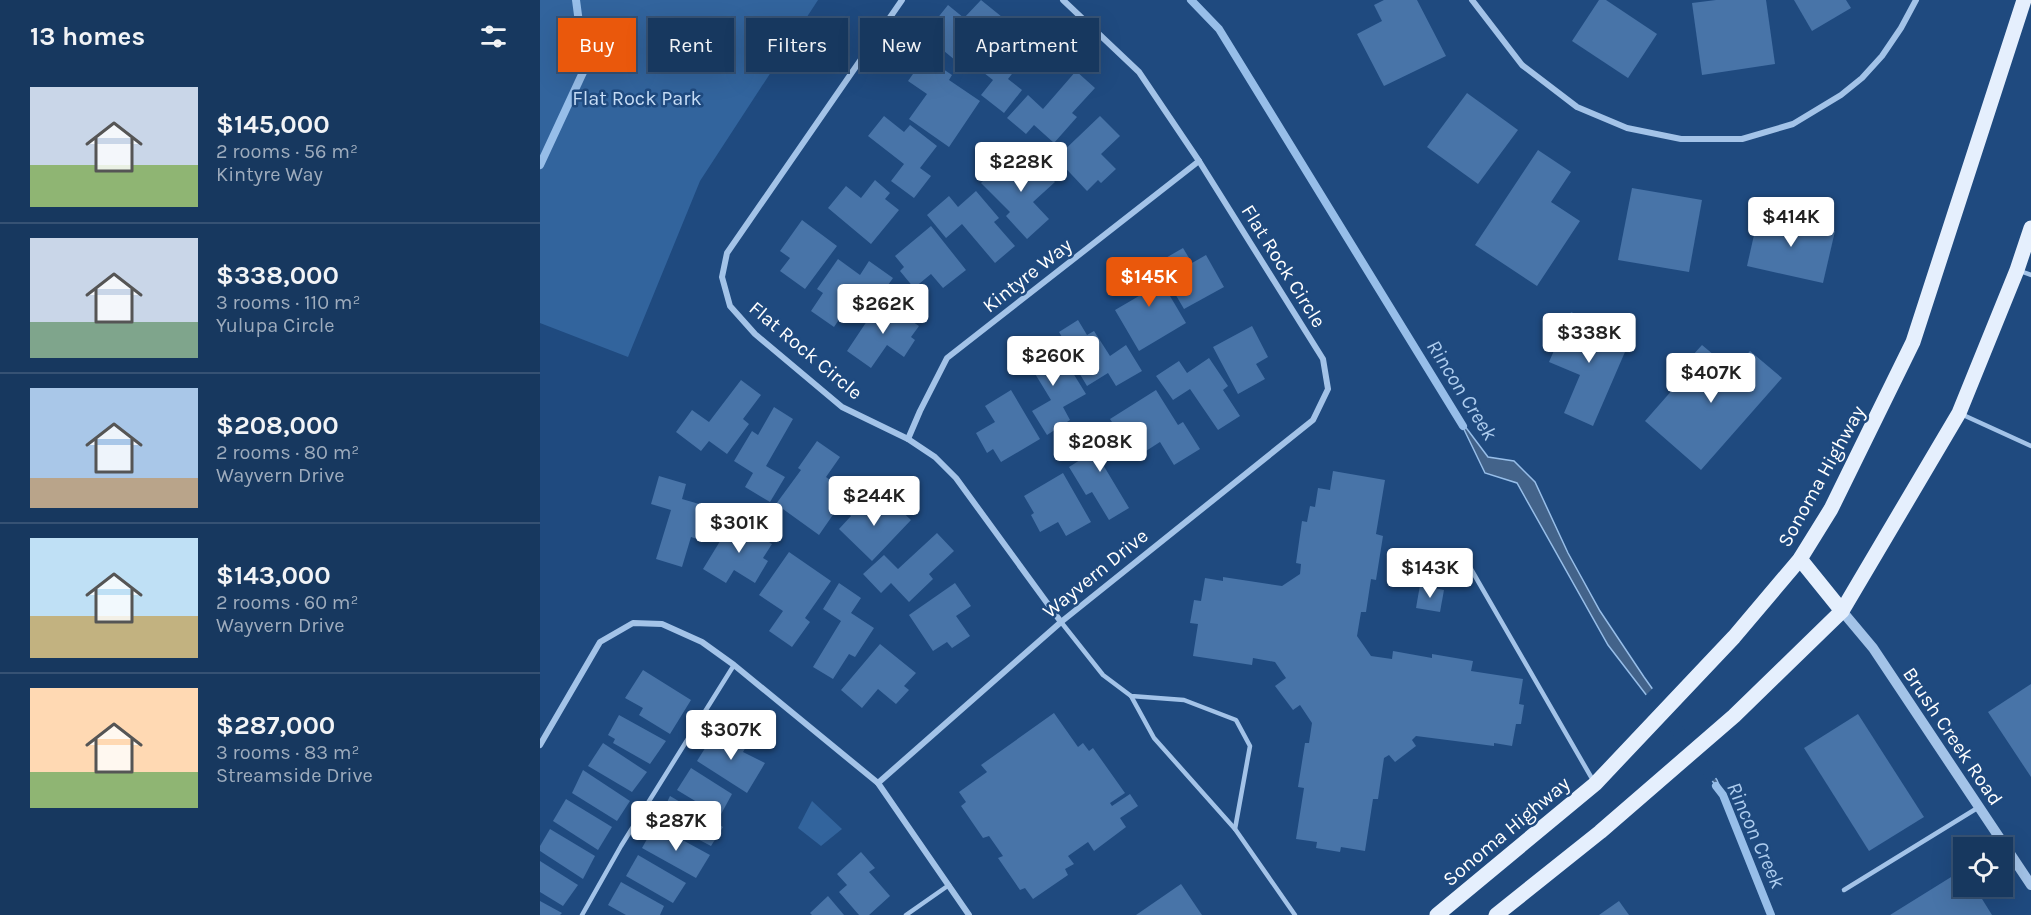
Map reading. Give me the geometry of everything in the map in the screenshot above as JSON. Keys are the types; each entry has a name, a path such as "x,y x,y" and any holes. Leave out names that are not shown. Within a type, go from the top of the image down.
{"main road":[{"name":"Sonoma Highway","path":"1437,915 1595,784 1705,669 1767,600 1800,559 1831,509 1913,342 2024,0"},
{"path":"1496,915 1639,799 1734,716 1842,611 1959,413 2024,272 2031,228"},
{"path":"1800,559 1842,611"}],"street":[{"name":"Flat Rock Circle","path":"902,0 727,253 722,277 730,306 755,334 842,407 908,439 935,457 956,478 1061,622"},
{"name":"Flat Rock Circle","path":"1063,0 1139,72 1199,162 1323,359 1328,389"},
{"path":"1472,0 1522,65 1577,107 1627,128 1681,139 1742,139 1793,124 1841,95 1862,78 1882,56 1916,0"},
{"name":"Kintyre Way","path":"908,439 947,358 1199,162"},
{"name":"Wayvern Drive","path":"878,783 1061,622 1313,420 1328,389"},
{"name":"Brush Creek Road","path":"1842,611 1873,648 2031,885"},
{"path":"540,745 600,642 633,623 662,624 702,642 734,665 878,783 969,915"}],"lane":[{"path":"1959,413 2031,446"},
{"path":"1464,557 1595,784"},
{"path":"1061,622 1103,675 1131,696 1154,738 1234,829 1295,915"},
{"path":"582,915 621,846 734,665"},
{"path":"1131,696 1184,700 1236,720 1250,746 1234,829"},
{"path":"1844,890 1979,807"},
{"path":"906,915 948,885"}],"green space":[{"name":"Flat Rock Park","path":"540,0 818,0 806,18 746,18 746,72 771,72 700,181 628,357 540,323"},
{"path":"812,801 842,829 821,846 798,828"}],"shaded area":[{"path":"1458,417 1488,457 1514,461 1535,482 1568,553 1600,611 1717,780 1723,795 1608,645 1517,483 1485,473"}],"pier":[{"path":"1654,687 1718,776 1710,783 1644,697"}],"building":[{"path":"981,0 1002,17 1001,18 964,18"},
{"path":"1384,0 1417,0 1446,56 1384,86 1357,34 1382,21 1374,5"},
{"path":"1599,0 1606,0 1657,34 1628,78 1572,41"},
{"path":"1716,0 1766,0 1775,64 1702,75 1692,3"},
{"path":"1794,0 1846,0 1851,8 1812,31"},
{"path":"948,5 964,18 955,18 955,60 943,50 943,18 938,18"},
{"path":"943,69 952,75 949,80 980,101 949,147 909,119 927,94 908,81 914,72 943,72"},
{"path":"983,72 1013,72 1008,79 1022,90 1004,113 981,95 993,80"},
{"path":"1075,72 1095,88 1072,113 1077,117 1054,143 1034,125 1026,134 1007,118 1028,95 1043,109"},
{"path":"1467,93 1518,130 1478,184 1427,147"},
{"path":"884,116 904,132 910,125 937,146 920,168 931,176 914,198 891,181 904,164 868,136"},
{"path":"1100,116 1120,136 1101,154 1116,169 1101,183 1098,180 1087,191 1056,158"},
{"path":"1538,150 1571,172 1551,202 1580,221 1537,286 1475,245"},
{"path":"1027,153 1055,182 1033,202 1049,219 1027,239 1006,216 1010,212 981,183 1001,163 1008,171"},
{"path":"875,180 890,193 885,199 899,210 871,244 828,208 846,186 861,198"},
{"path":"1632,188 1702,200 1689,272 1618,260"},
{"path":"976,191 999,218 994,222 1015,246 995,263 962,224 946,238 927,215 949,196 958,207"},
{"path":"1759,213 1835,231 1823,283 1747,266"},
{"path":"802,220 837,246 805,289 780,271 790,258 780,251"},
{"path":"931,226 966,270 943,288 931,274 914,288 900,271 904,267 895,256"},
{"path":"1183,248 1192,263 1206,255 1224,287 1184,309 1157,263"},
{"path":"838,259 860,275 869,261 893,278 876,302 859,290 834,327 811,311 823,293 817,289"},
{"path":"1148,259 1186,323 1139,351 1115,310 1139,296 1125,272"},
{"path":"881,300 919,326 911,337 915,340 904,357 887,345 871,368 847,351"},
{"path":"1571,312 1631,338 1593,426 1564,413 1580,375 1549,362"},
{"path":"1078,320 1087,335 1094,331 1110,356 1126,345 1142,371 1116,386 1108,373 1087,386 1069,356 1072,354 1059,332"},
{"path":"1252,326 1268,357 1256,364 1265,379 1238,394 1213,347"},
{"path":"1046,340 1063,368 1068,365 1086,394 1063,407 1070,420 1047,435 1032,411 1051,400 1023,354"},
{"path":"1702,345 1714,355 1711,358 1729,375 1750,351 1782,378 1701,470 1645,421 1688,372 1682,367"},
{"path":"1209,358 1228,386 1223,390 1240,416 1218,430 1190,389 1173,400 1156,376 1179,361 1187,373"},
{"path":"741,380 761,395 743,419 749,424 727,454 709,441 701,451 676,432 692,410 709,422"},
{"path":"1011,390 1040,439 1001,462 993,449 987,453 976,433 995,422 985,406"},
{"path":"1156,390 1178,425 1183,422 1200,449 1174,465 1160,442 1135,458 1110,419"},
{"path":"774,407 793,419 766,466 785,477 770,502 745,487 753,473 734,461 752,431 758,435"},
{"path":"1106,426 1121,451 1102,463 1129,508 1109,520 1092,492 1086,495 1069,467 1091,453 1083,440"},
{"path":"817,441 840,457 826,477 848,493 819,535 776,504 801,470 798,468"},
{"path":"1333,471 1385,480 1376,534 1383,536 1376,580 1371,579 1366,612 1361,612 1357,636 1371,656 1392,659 1393,651 1432,658 1432,654 1473,661 1471,671 1523,679 1519,704 1524,705 1521,724 1516,724 1512,746 1494,743 1494,746 1416,736 1412,740 1416,746 1395,762 1389,755 1384,758 1378,799 1373,799 1365,851 1341,847 1340,852 1316,848 1317,842 1296,839 1304,788 1298,787 1305,743 1309,743 1312,723 1300,705 1293,710 1275,686 1286,678 1275,662 1253,658 1252,665 1193,656 1198,624 1190,623 1194,600 1201,601 1205,578 1223,581 1223,577 1282,586 1300,574 1301,564 1296,563 1302,521 1307,522 1310,506 1315,507 1318,488 1330,490"},
{"path":"1063,473 1091,522 1066,536 1058,522 1040,532 1031,515 1034,513 1024,496"},
{"path":"659,476 686,484 682,499 706,506 697,539 691,537 682,567 656,559 671,510 651,504"},
{"path":"865,497 881,512 891,501 911,520 872,561 839,529"},
{"path":"733,520 772,544 763,558 768,561 755,583 734,570 726,583 703,569"},
{"path":"937,533 954,551 929,574 933,579 909,602 891,583 881,593 863,574 884,555 898,569"},
{"path":"789,552 831,581 805,618 810,622 792,647 769,631 783,611 759,595"},
{"path":"839,583 861,598 851,613 874,628 855,657 849,654 833,679 813,667 841,621 823,609"},
{"path":"955,583 971,606 956,616 970,636 952,648 947,642 933,651 909,615"},
{"path":"1420,585 1444,590 1440,612 1416,608"},
{"path":"880,644 916,673 904,686 909,690 896,704 878,689 862,708 841,690"},
{"path":"643,670 691,700 670,734 639,715 643,708 625,698"},
{"path":"2031,684 2031,777 1988,712"},
{"path":"1054,713 1078,747 1083,743 1089,751 1093,748 1125,793 1110,803 1112,806 1130,794 1138,806 1120,818 1126,827 1094,851 1088,842 1068,856 1074,864 1065,869 1068,875 1033,899 1025,888 1020,890 998,858 1003,856 989,836 983,838 961,806 966,802 959,792 987,772 981,765"},
{"path":"1858,714 1924,817 1869,851 1804,748"},
{"path":"619,715 666,741 650,764 613,743 615,739 608,735"},
{"path":"717,729 747,745 743,752 765,763 747,793 697,761"},
{"path":"603,743 647,772 632,792 588,766"},
{"path":"691,768 732,794 720,816 677,790"},
{"path":"583,770 630,801 617,821 572,793"},
{"path":"670,796 723,827 711,846 659,819"},
{"path":"566,799 612,827 598,850 553,821"},
{"path":"655,825 710,855 696,878 642,848"},
{"path":"550,829 595,856 583,879 540,851 540,846"},
{"path":"861,852 875,868 869,872 890,896 869,915 859,915 839,892 847,885 837,874"},
{"path":"638,855 686,883 673,903 626,876"},
{"path":"540,861 578,885 563,906 540,892"},
{"path":"1953,876 1953,897 1981,897 1992,915 1890,915"},
{"path":"621,882 664,906 660,915 626,915 608,905"},
{"path":"1181,884 1202,915 1136,915"},
{"path":"828,896 844,915 812,915 810,913"},
{"path":"540,901 562,913 560,915 540,915"},
{"path":"1619,901 1629,915 1599,915"}],"waterway":[{"path":"540,165 585,68 576,0"},
{"name":"Rincon Creek","path":"1191,0 1219,29 1463,426"},
{"name":"Rincon Creek","path":"1716,786 1723,795 1771,915"}]}
